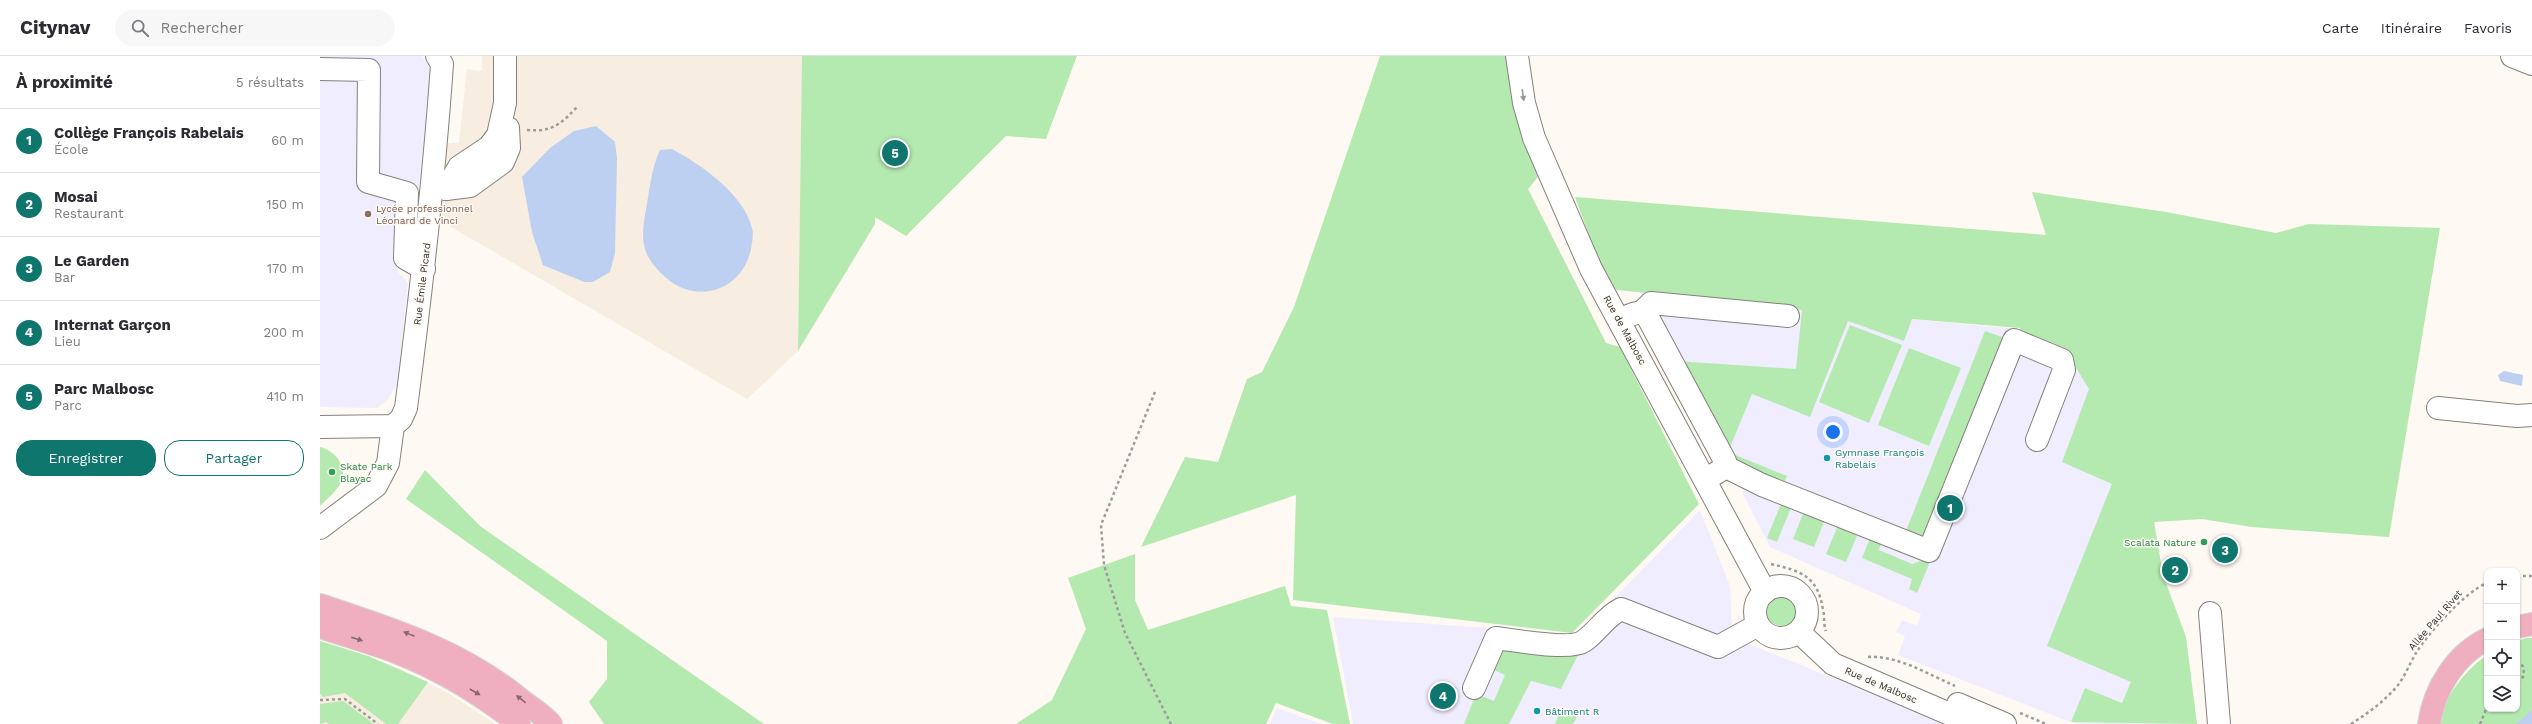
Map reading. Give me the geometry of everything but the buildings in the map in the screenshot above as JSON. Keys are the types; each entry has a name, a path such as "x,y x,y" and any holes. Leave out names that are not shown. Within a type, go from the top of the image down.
{"main road":[{"path":"320,605 408,634 456,656 501,683 551,724"},
{"path":"2520,626 2532,624"},
{"path":"320,627 399,653 448,676 486,698 519,724"},
{"path":"2428,721 2439,691 2449,673 2471,650 2486,640"}],"street":[{"path":"439,192 457,169 488,147 498,135 503,122 505,103 505,56"},
{"name":"Rue de Malbosc","path":"1517,56 1524,103 1534,138 1591,269 1620,320 1765,592"},
{"path":"2512,56 2532,64"},
{"name":"Rue Émile Picard","path":"393,426 400,419 406,408 424,269 439,192 443,59"},
{"path":"320,69 369,70 368,182 407,193 405,258 424,269"},
{"path":"439,192 497,154 505,141 508,128 505,103"},
{"path":"1620,320 1642,312 1651,303 1788,316"},
{"path":"1642,312 1646,314 1725,460 1726,468"},
{"path":"1726,468 1762,485 1928,551 2014,340 2062,360 2064,370 2038,440"},
{"path":"2438,408 2517,416 2532,415"},
{"path":"320,427 393,426 388,464 376,486 320,528"},
{"path":"1705,478 1726,468"},
{"path":"1782,586 1798,592 1807,609 1807,618 1799,632 1787,638 1773,638 1763,632 1758,625 1755,607 1765,592 1782,586"},
{"path":"1474,688 1496,638 1560,646 1584,642 1609,615 1621,609 1718,647 1758,625"},
{"path":"2210,614 2219,724"},
{"name":"Rue de Malbosc","path":"1799,632 1833,664 1867,680 1973,724"},
{"path":"1867,680 1898,678 2010,717"}],"path":[{"path":"508,128 544,132 564,120 577,107"},
{"path":"1155,392 1101,525 1104,565 1125,633 1171,724"},
{"path":"1754,571 1770,564 1793,569 1808,576 1818,588 1828,633"},
{"path":"2520,576 2532,576"},
{"name":"Allée Paul Rivet","path":"2351,724 2388,696 2398,684 2417,651 2457,605 2477,587 2484,584"},
{"path":"1866,657 1878,656 1900,662 1957,687"},
{"path":"2520,662 2524,668 2523,677 2520,680"},
{"path":"320,700 345,699 377,724"},
{"path":"2480,724 2485,712"},
{"path":"2010,717 2046,724"}],"shaded area":[{"name":"Lycée professionnel Léonard de Vinci","path":"320,56 422,56 432,71 412,244 394,242 394,260 399,273 408,283 397,385 387,400 377,408 320,407"},
{"path":"482,56 802,56 798,351 747,399 441,221 447,143 459,143 467,69 482,71"},
{"path":"1640,292 1706,301 2087,335 2154,522 2163,575 2171,601 2197,724 2076,724 1898,655 1905,636 1896,632 1902,620 1917,626 1921,614 1770,547 1743,494 1744,491 1733,467"},
{"path":"1700,510 1730,586 1732,627 1739,640 1946,724 1353,724 1333,617 1488,628 1576,638"},
{"path":"320,641 368,656 400,669 450,694 495,724 320,724"},
{"path":"1277,708 1321,724 1270,724"}],"green space":[{"path":"802,56 1077,56 1046,139 1006,136 906,236 875,217 875,224 798,351"},
{"path":"1380,56 1509,56 1515,107 1538,177 1528,189 1606,343 1620,347 1699,504 1572,633 1293,600 1296,495 1141,547 1185,457 1218,462 1247,379 1262,372 1294,307"},
{"path":"2032,192 2166,212 2276,233 2309,224 2440,228 2389,537 2252,527 2202,519 2154,522 2163,575 2186,637 2197,724 2071,722 2085,688 2122,703 2131,682 2047,646 2112,484 2062,462 2089,389 2070,358 2018,336 2020,328 1912,319 1904,341 1848,321 1810,417 1752,394 1728,452 1787,476 1783,486 1733,467 1676,361 1796,369 1802,310 1609,289 1575,197 2046,235"},
{"path":"1850,325 1902,345 1869,423 1819,402"},
{"path":"1985,331 2005,338 1926,538 1906,531"},
{"path":"1909,348 1961,368 1929,446 1878,425"},
{"name":"Skate Park Blayac","path":"320,447 330,452 338,459 342,466 343,473 340,485 336,491 320,506"},
{"path":"425,470 480,526 764,724 604,724 589,702 607,679 607,641 406,499"},
{"path":"1783,499 1793,503 1777,542 1767,538"},
{"path":"1805,509 1826,517 1814,547 1793,539"},
{"path":"1839,523 1859,531 1846,562 1826,554"},
{"path":"1871,536 1882,540 1879,550 1912,564 1932,557 1917,593 1909,589 1912,579 1862,558"},
{"path":"1135,554 1135,600 1148,630 1285,586 1291,606 1327,610 1350,724 1333,724 1276,703 1266,724 1016,724 1052,700 1086,629 1068,578"},
{"path":"1779,594 1785,594 1795,601 1798,610 1797,616 1791,623 1785,626 1779,626 1769,619 1766,613 1766,607 1773,597"},
{"path":"2532,638 2532,724 2441,724 2446,704 2451,694 2471,668 2484,657 2484,712 2520,712 2520,640"},
{"path":"320,641 368,656 428,682 398,724 386,724 345,693 323,697 320,694"},
{"path":"1500,644 1580,651 1561,689 1531,681 1509,724 1464,724 1476,694 1494,701 1505,675 1488,667"},
{"path":"343,701 374,724 329,724 326,722 320,724 320,704"},
{"path":"1561,710 1577,717 1573,724 1555,724"}],"water":[{"path":"596,126 615,142 617,158 615,253 610,272 593,282 584,282 543,265 532,232 522,177 550,148 574,131"},
{"path":"672,149 720,181 740,203 752,228 753,236 751,249 746,264 738,276 715,290 702,292 689,290 675,285 655,267 646,252 643,229 653,172 660,150"},
{"path":"2504,371 2523,375 2522,386 2500,381 2498,375"},
{"path":"2532,710 2532,724 2516,724"}],"place":[{"name":"Parc Malbosc","path":"895,153"},
{"name":"Lycée professionnel Léonard de Vinci","path":"368,214"},
{"name":"Gymnase François Rabelais","path":"1827,458"},
{"name":"Skate Park Blayac","path":"332,472"},
{"name":"Collège François Rabelais","path":"1950,508"},
{"name":"Scalata Nature","path":"2204,542"},
{"name":"Le Garden","path":"2225,550"},
{"name":"Mosai","path":"2175,570"},
{"name":"Internat Garçon","path":"1443,696"},
{"name":"Bâtiment R","path":"1537,711"}]}
